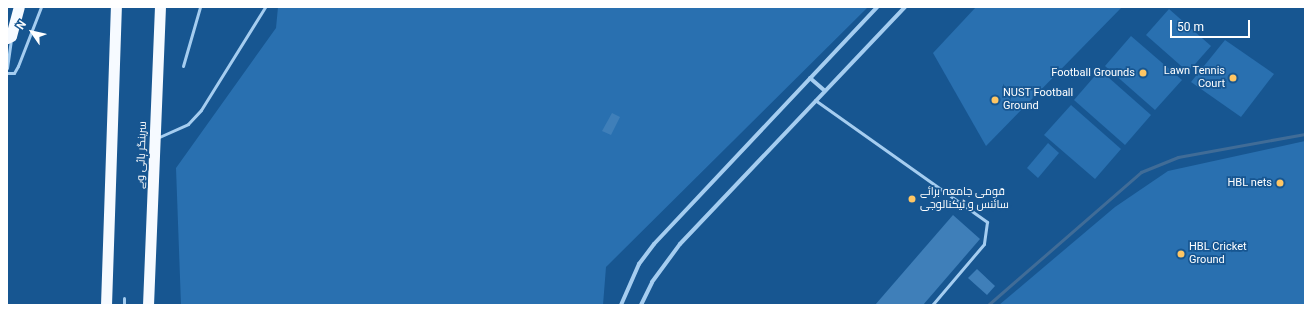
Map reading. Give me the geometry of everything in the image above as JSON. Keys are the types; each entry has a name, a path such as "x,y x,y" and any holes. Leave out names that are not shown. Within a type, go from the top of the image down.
{"highway":[{"path":"9,37 19,7"},
{"path":"106,305 116,7"},
{"name":"سرینگر ہائی وے","path":"148,305 160,7"}],"street":[{"path":"621,305 639,264 654,244 877,7"},
{"path":"641,305 652,282 676,249 824,90 905,7"},
{"path":"810,78 824,90"}],"lane":[{"path":"7,73 14,73 18,66 41,7"},
{"path":"183,66 200,7"},
{"path":"155,139 188,124 200,110 265,7"},
{"path":"7,68 9,37"},
{"path":"815,100 987,222 984,244 932,305"},
{"path":"124,298 124,305"}],"shaded area":[{"path":"278,7 868,7 606,267 603,305 181,305 176,168 276,28"},
{"name":"NUST Football Ground","path":"976,7 1122,7 986,146 933,53"},
{"path":"1169,9 1211,46 1188,72 1146,35"},
{"name":"Football Grounds","path":"1131,36 1182,80 1155,110 1105,66"},
{"name":"Lawn Tennis Court","path":"1225,40 1274,74 1241,117 1191,82"},
{"name":"Football Grounds","path":"1100,70 1151,115 1125,145 1074,100"},
{"name":"Football Grounds","path":"1071,105 1121,149 1095,179 1044,135"},
{"path":"1305,141 1305,305 999,305 1115,207 1168,171"},
{"path":"1048,143 1059,153 1038,178 1027,168"}],"building":[{"path":"612,113 620,117 611,135 602,131"},
{"path":"953,215 980,239 923,305 875,305"},
{"path":"977,269 995,286 987,295 968,278"}],"waterway":[{"path":"988,305 1141,172 1178,157 1305,134"}],"place":[{"name":"Football Grounds","path":"1143,73"},
{"name":"Lawn Tennis Court","path":"1233,78"},
{"name":"NUST Football Ground","path":"995,100"},
{"name":"HBL nets","path":"1280,183"},
{"name":"قومی جامعہ برائے سائنس و ٹیکنالوجی","path":"912,199"},
{"name":"HBL Cricket Ground","path":"1181,254"}]}
